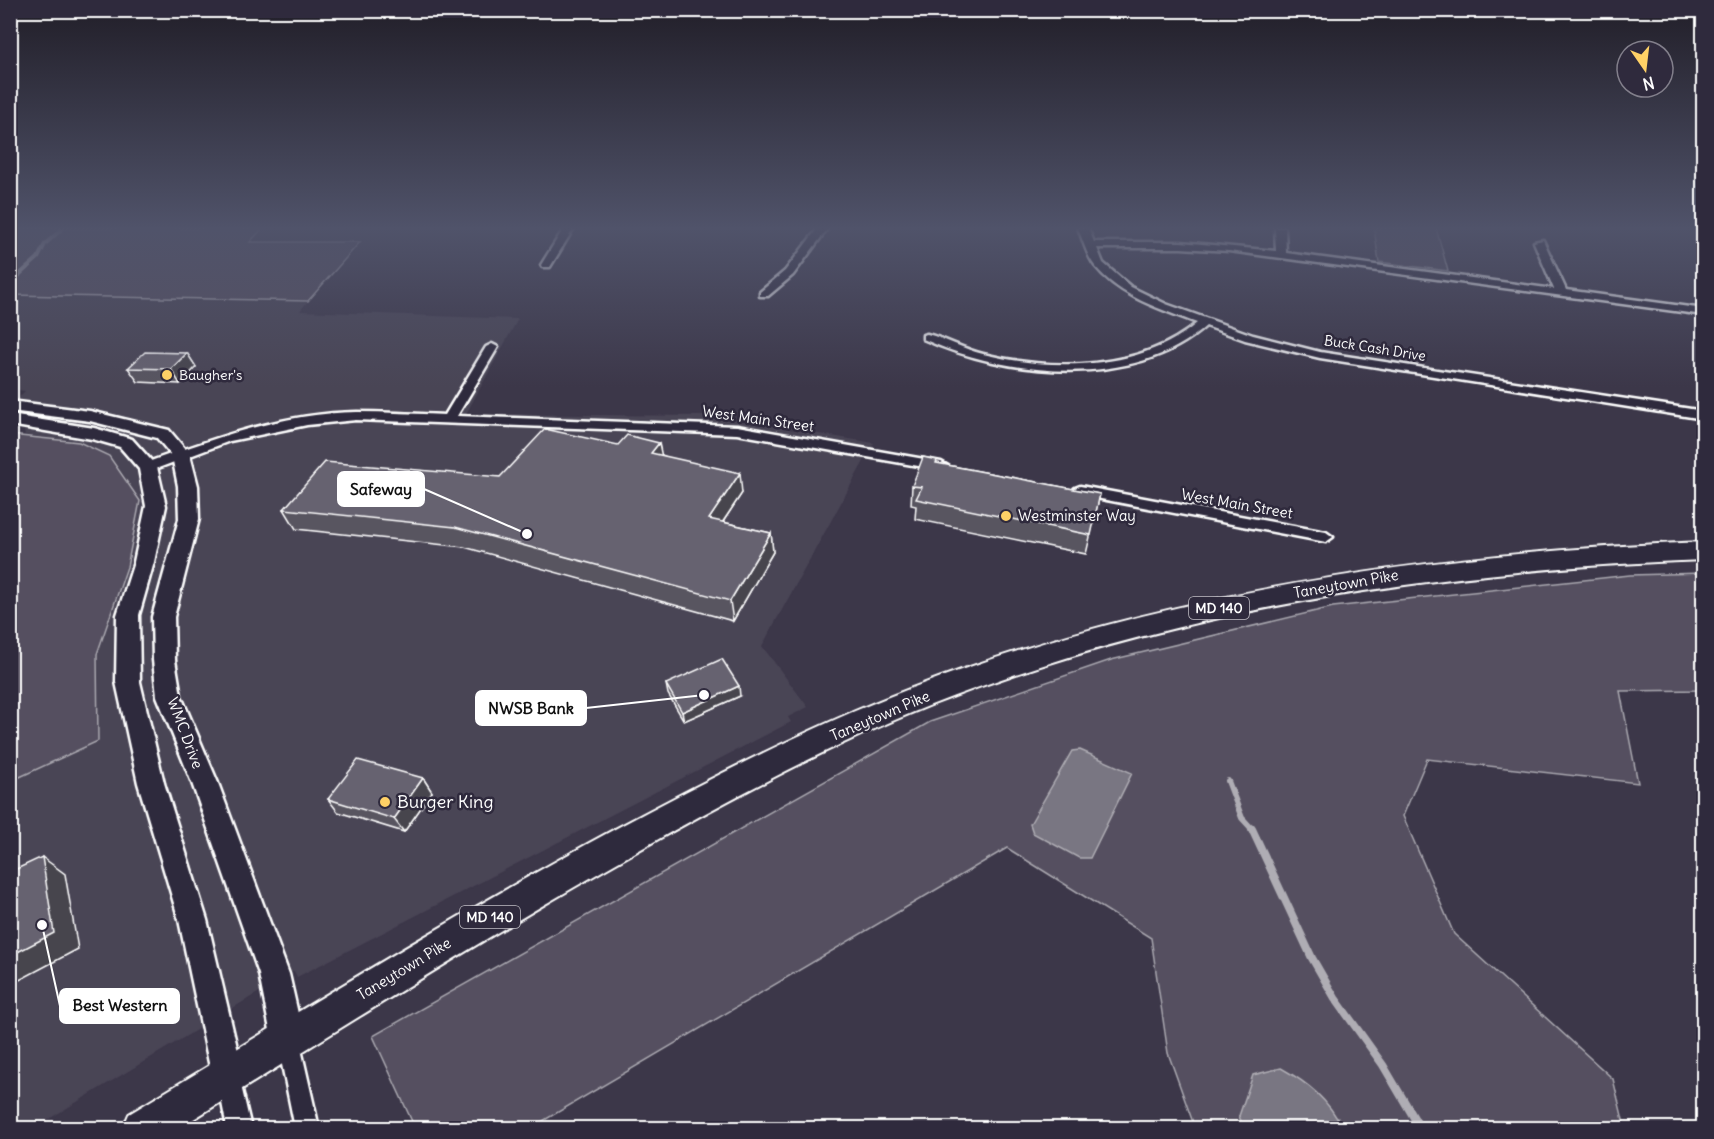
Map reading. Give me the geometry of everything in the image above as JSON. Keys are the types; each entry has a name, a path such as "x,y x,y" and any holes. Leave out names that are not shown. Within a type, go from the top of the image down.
{"highway":[{"name":"Taneytown Pike","path":"143,1128 544,884 759,770 854,725 934,692 1031,659 1219,608 1337,585 1484,564 1595,555 1704,551"}],"main road":[{"path":"10,406 90,416 163,434 181,455"},
{"path":"10,420 94,434 126,443 148,467 156,507 144,562 128,615 128,682 151,783 193,920 228,1077"},
{"name":"WMC Drive","path":"181,455 188,486 189,519 163,617 164,660 169,696 205,783 274,974 288,1040"}],"street":[{"path":"764,294 779,281"},
{"name":"Buck Cash Drive","path":"1118,281 1127,289 1162,306 1274,345 1320,355 1704,416"},
{"path":"1481,281 1704,312"},
{"path":"1556,281 1561,292"},
{"path":"927,337 950,348 986,357 1036,364 1083,366 1153,354 1180,341 1204,322"},
{"path":"449,419 492,347"},
{"name":"West Main Street","path":"148,467 227,438 273,427 356,416 737,429 952,468"},
{"name":"West Main Street","path":"1066,489 1326,537"},
{"path":"288,1040 307,1128"},
{"path":"228,1077 239,1128"}],"shaded area":[{"path":"11,281 325,281 308,301 11,295"},
{"path":"11,295 308,301 300,311 518,319 466,414 709,416 874,443 762,646 808,707 788,717 791,722 297,977 294,971 34,1128 11,1128 10,781 98,741 97,654 127,567 79,442 25,435 16,400 25,391 11,389"},
{"path":"10,435 79,442 109,456 140,501 127,567 97,654 98,741 11,781"},
{"path":"1703,573 1703,690 1620,691 1638,783 1427,759 1403,816 1454,934 1613,1079 1625,1128 1342,1128 1338,1118 1239,1116 1244,1128 1195,1128 1168,1053 1151,938 1007,848 531,1128 415,1128 373,1036 930,722 1111,660 1333,607 1630,575"},
{"path":"1080,750 1132,773 1090,858 1079,858 1033,833 1030,824 1072,751"},
{"path":"1281,1068 1317,1093 1331,1109 1342,1128 1244,1128 1239,1116 1253,1075"}],"building":[{"path":"145,352 187,353 171,369 128,368"},
{"path":"545,429 618,445 627,435 659,443 651,453 740,473 709,519 771,533 730,601 455,527 284,509 325,462 500,477"},
{"path":"923,457 937,460 936,463 1100,494 1091,535 916,499 922,487 912,486"},
{"path":"722,659 739,686 682,712 666,684"},
{"path":"358,760 423,778 394,819 328,799"},
{"path":"42,857 54,933 10,956 10,872"}],"waterway":[{"path":"10,288 15,281"},
{"path":"1228,781 1242,818 1253,830"},
{"path":"1252,829 1312,958 1335,998 1383,1065 1420,1128"}],"place":[{"name":"Baugher's","path":"167,375"},
{"name":"Westminster Way","path":"1006,516"},
{"name":"Safeway","path":"527,534"},
{"name":"NWSB Bank","path":"704,695"},
{"name":"Burger King","path":"385,802"},
{"name":"Best Western","path":"42,925"}]}
